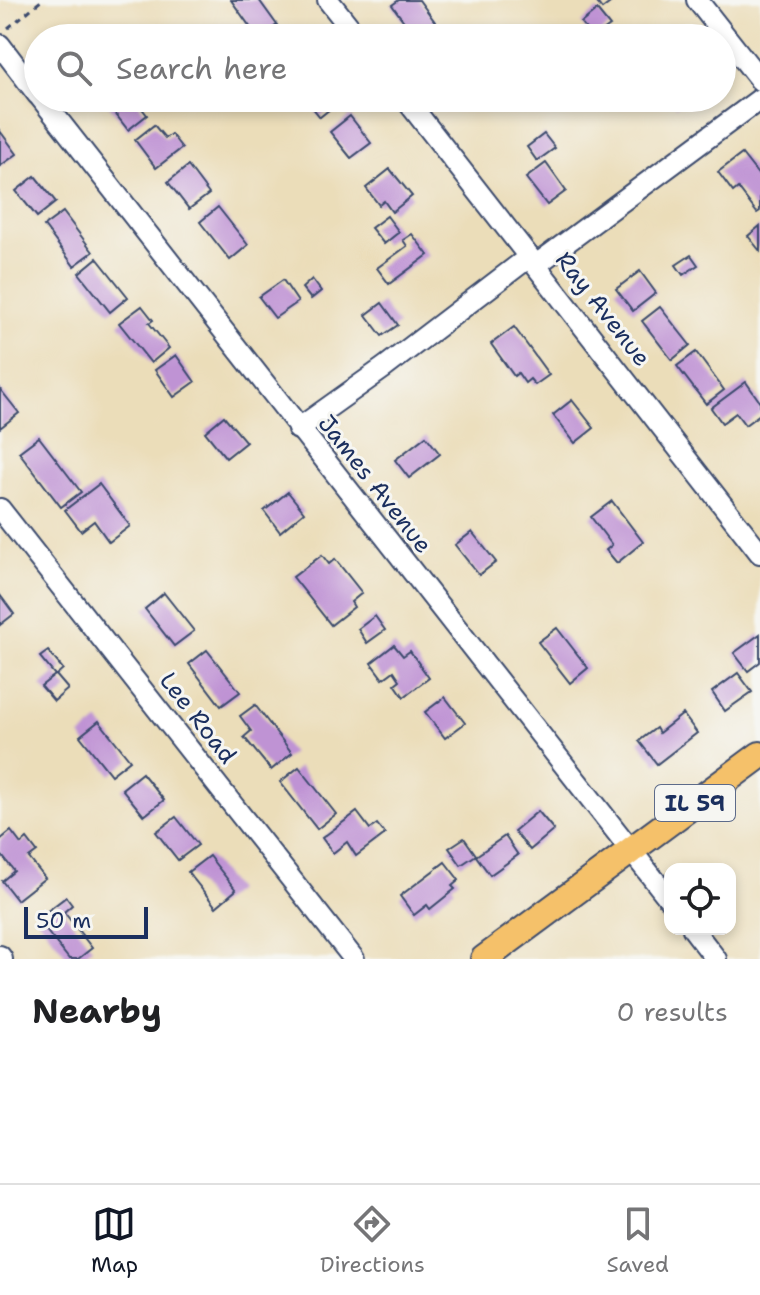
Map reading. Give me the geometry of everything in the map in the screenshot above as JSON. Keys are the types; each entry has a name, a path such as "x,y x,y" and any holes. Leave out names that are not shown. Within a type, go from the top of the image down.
{"main road":[{"name":"IL 59","path":"484,959 760,755"}],"street":[{"path":"328,0 347,24"},
{"path":"697,0 716,24"},
{"name":"James Avenue","path":"0,45 24,76"},
{"path":"736,50 760,80"},
{"path":"298,429 760,99"},
{"name":"James Avenue","path":"51,112 664,892"},
{"name":"Ray Avenue","path":"416,112 760,553"},
{"name":"Lee Road","path":"0,509 354,959"},
{"path":"698,935 716,959"}],"path":[{"path":"0,34 42,0"}],"building":[{"path":"231,0 259,0 276,24 248,24"},
{"path":"399,0 419,0 437,24 406,24 392,5"},
{"path":"595,0 614,0 602,9"},
{"path":"597,10 608,24 582,24"},
{"path":"114,112 145,112 147,115 128,130"},
{"path":"350,116 371,143 351,158 330,132"},
{"path":"154,125 165,138 171,134 182,148 156,168 135,140"},
{"path":"0,131 17,154 0,166"},
{"path":"544,134 555,148 537,161 527,147"},
{"path":"742,154 760,177 760,211 757,213 738,188 733,192 718,172"},
{"path":"546,163 566,191 547,205 526,178"},
{"path":"188,166 209,194 189,209 168,182"},
{"path":"390,169 412,196 392,212 384,201 379,205 366,188"},
{"path":"35,176 56,202 37,217 16,191"},
{"path":"218,207 248,245 230,260 200,222"},
{"path":"63,212 93,252 74,266 44,226"},
{"path":"387,216 399,232 384,244 371,228"},
{"path":"760,226 760,251 748,236"},
{"path":"412,234 428,255 389,284 377,268 407,246 403,240"},
{"path":"691,255 698,265 683,275 676,265"},
{"path":"97,258 128,297 110,312 79,273"},
{"path":"640,271 656,293 633,311 616,289"},
{"path":"312,279 321,291 311,299 302,288"},
{"path":"283,280 298,302 275,318 259,297"},
{"path":"382,303 398,325 382,336 366,315"},
{"path":"142,306 153,320 149,323 169,348 151,363 119,323"},
{"path":"660,307 690,345 672,360 642,321"},
{"path":"514,327 549,375 535,385 530,379 525,383 518,373 514,376 491,344"},
{"path":"696,352 724,390 706,404 677,366"},
{"path":"176,355 195,382 174,397 155,370"},
{"path":"746,382 760,402 760,414 745,425 736,413 722,423 711,408"},
{"path":"0,389 19,413 0,428"},
{"path":"572,400 594,428 575,443 553,415"},
{"path":"224,416 246,442 226,458 205,432"},
{"path":"426,436 440,454 409,478 395,460"},
{"path":"39,437 81,492 61,507 19,452"},
{"path":"99,484 130,526 109,542 94,521 81,531 65,510"},
{"path":"288,492 304,512 280,532 264,511"},
{"path":"612,501 643,542 617,563 606,550 612,545 591,517"},
{"path":"472,532 496,562 479,575 455,545"},
{"path":"322,555 329,564 335,559 362,593 351,602 354,607 331,625 293,577"},
{"path":"164,593 194,631 174,646 145,609"},
{"path":"0,595 14,614 0,625"},
{"path":"375,616 385,630 367,643 358,629"},
{"path":"557,628 588,668 570,683 538,642"},
{"path":"760,634 760,662 748,671 734,653"},
{"path":"394,645 403,656 410,651 429,678 404,697 395,684 400,680 394,671 383,679 371,663"},
{"path":"207,650 240,692 221,706 189,664"},
{"path":"48,651 63,669 56,675 68,689 54,701 41,686 55,675 40,657"},
{"path":"738,673 752,692 725,711 712,692"},
{"path":"445,697 465,723 445,738 425,712"},
{"path":"255,705 292,753 271,770 244,737 251,731 240,716"},
{"path":"683,714 697,733 657,764 639,741 656,728 659,733"},
{"path":"99,721 130,760 111,775 80,736"},
{"path":"299,767 336,814 317,829 280,782"},
{"path":"142,773 164,800 144,816 122,789"},
{"path":"538,811 554,830 530,850 514,831"},
{"path":"357,812 370,829 377,824 385,834 356,856 347,842 333,853 322,838"},
{"path":"176,817 198,845 178,860 156,832"},
{"path":"11,831 21,844 27,839 37,852 29,858 45,878 17,900 2,881 14,871 0,853 0,840"},
{"path":"505,836 518,855 490,875 476,856"},
{"path":"464,838 476,855 461,865 449,848"},
{"path":"209,856 236,890 216,907 188,872"},
{"path":"445,862 459,880 452,886 455,889 430,909 427,905 414,915 400,896"},
{"path":"66,897 72,905 64,912 92,948 78,959 69,959 37,919"}]}
